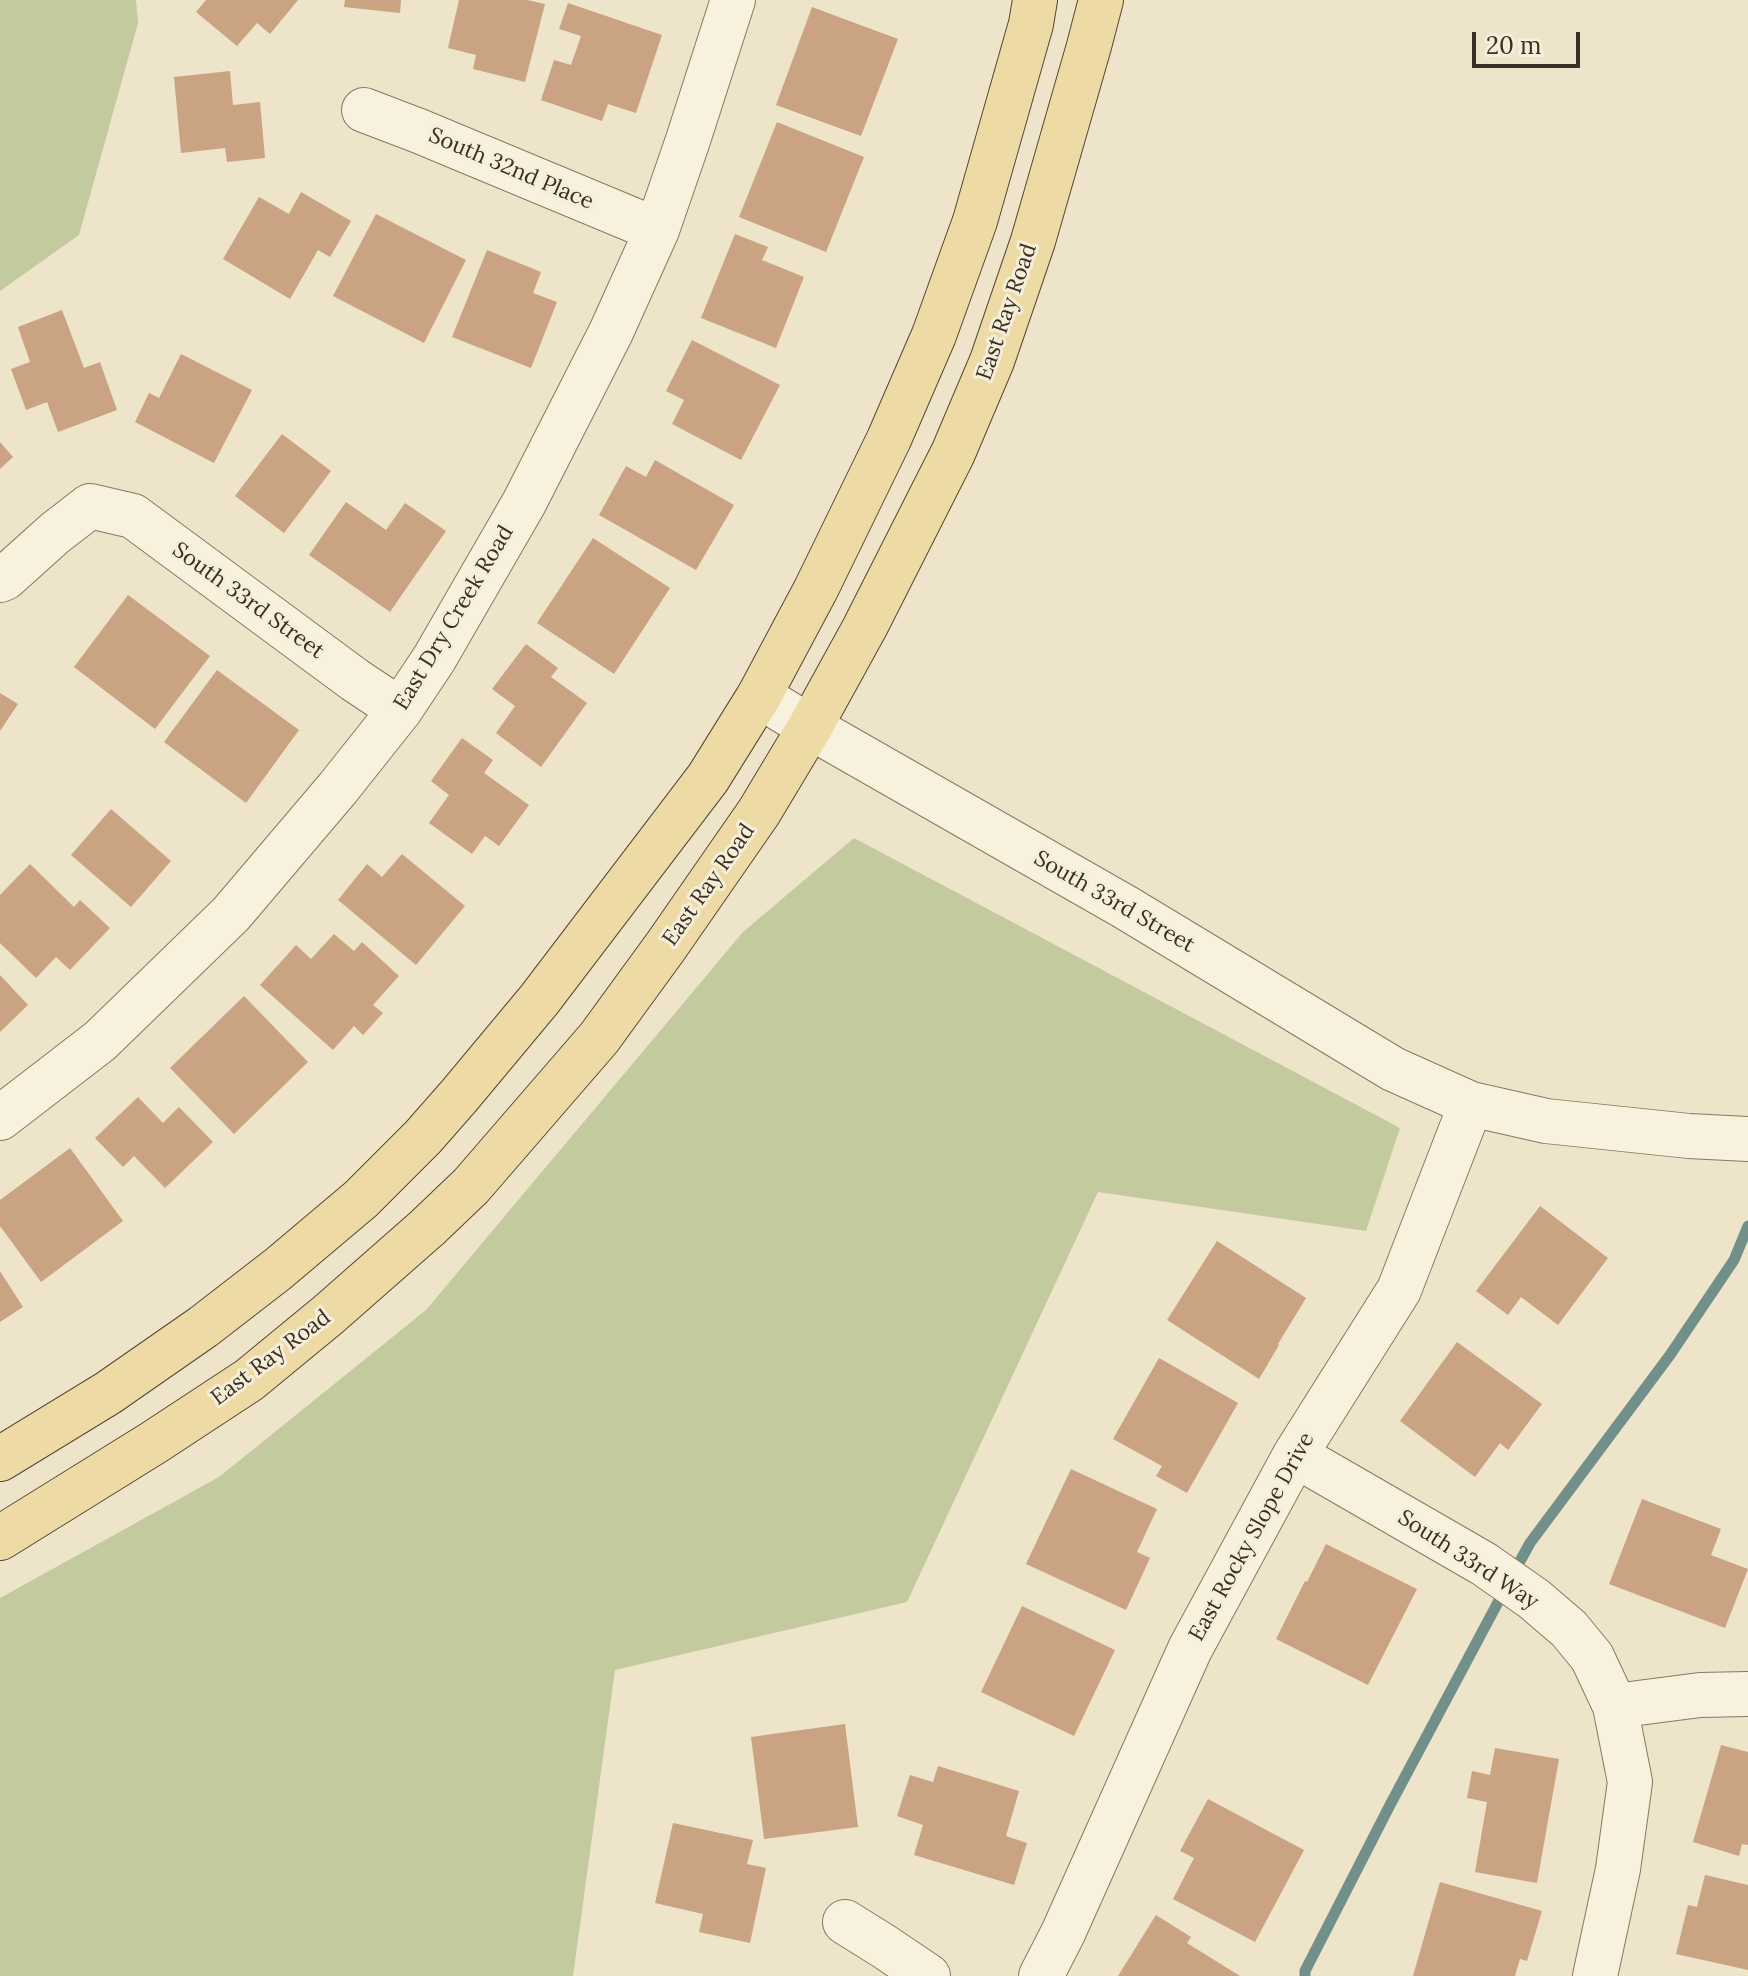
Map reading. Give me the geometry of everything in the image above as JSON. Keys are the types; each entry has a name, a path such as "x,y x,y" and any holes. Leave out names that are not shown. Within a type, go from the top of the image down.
{"main road":[{"path":"0,1459 108,1393 203,1327 278,1269 372,1189 423,1137 539,1000 708,778 759,696 816,589 889,439 934,335 975,221 1031,24 1035,0"},
{"name":"East Ray Road","path":"0,1538 249,1380 427,1228 471,1186 599,1038 666,946 759,812 810,727 865,627 953,453 992,361 1033,241 1101,0"}],"street":[{"name":"East Dry Creek Road","path":"0,1118 100,1041 231,914 338,788 400,710 434,659 524,503 611,332 657,230 733,0"},
{"name":"South 32nd Place","path":"364,110 657,230"},
{"name":"South 33rd Street","path":"0,580 90,506 133,516 400,710"},
{"name":"South 33rd Street","path":"759,696 1125,907 1393,1069 1471,1104 1546,1121 1748,1139"},
{"name":"East Rocky Slope Drive","path":"1041,1976 1190,1649 1295,1455 1399,1290 1471,1104"},
{"name":"South 33rd Way","path":"1295,1455 1484,1564 1534,1599 1569,1629 1592,1657 1615,1706 1630,1782 1618,1869 1595,1976"},
{"path":"1615,1706 1700,1695 1748,1694"},
{"path":"845,1922 928,1976"}],"green space":[{"path":"0,0 136,0 138,23 79,235 0,291"},
{"path":"854,838 1400,1128 1366,1231 1098,1192 907,1602 615,1670 573,1976 0,1976 0,1598 219,1477 426,1310 743,932"}],"building":[{"path":"206,0 298,0 270,34 257,23 237,46 196,12"},
{"path":"345,0 401,0 400,13 344,7"},
{"path":"459,0 527,0 545,4 525,82 473,69 476,55 448,48"},
{"path":"568,3 662,35 636,113 608,104 602,121 541,100 554,60 571,65 581,36 559,29"},
{"path":"812,7 898,39 861,136 776,105"},
{"path":"230,71 233,105 260,102 265,158 227,162 225,148 181,153 174,77"},
{"path":"777,122 864,157 826,252 739,217"},
{"path":"301,192 351,221 330,257 318,250 290,299 223,259 259,197 289,214"},
{"path":"376,214 466,260 424,343 333,296"},
{"path":"735,234 768,247 762,260 804,277 776,348 701,318"},
{"path":"487,250 541,272 533,293 557,302 531,368 452,337"},
{"path":"62,310 84,368 100,362 117,410 58,432 47,402 26,410 11,369 30,362 18,327"},
{"path":"692,340 780,385 741,460 672,424 684,400 666,391"},
{"path":"181,354 252,390 214,463 135,422 149,393 159,398"},
{"path":"282,434 331,471 284,533 235,496"},
{"path":"0,442 13,457 0,469"},
{"path":"655,460 734,505 696,570 599,515 626,466 646,477"},
{"path":"346,502 386,530 405,503 446,531 390,612 309,555"},
{"path":"593,538 670,588 614,674 537,623"},
{"path":"128,595 210,656 155,729 74,667"},
{"path":"526,644 558,668 551,677 587,703 541,767 496,733 515,706 492,689"},
{"path":"217,670 299,730 246,803 164,742"},
{"path":"0,693 18,704 0,731"},
{"path":"462,738 493,760 484,773 529,805 499,846 485,836 472,854 429,823 449,795 431,781"},
{"path":"111,809 171,861 131,907 71,855"},
{"path":"402,854 465,906 416,965 338,900 367,864 382,877"},
{"path":"30,864 74,907 80,900 110,928 70,970 56,957 36,978 0,943 0,895"},
{"path":"334,934 354,951 362,942 399,976 373,1005 383,1013 363,1035 354,1026 333,1050 260,985 296,945 311,959"},
{"path":"0,975 28,1005 0,1032"},
{"path":"244,996 308,1062 234,1134 170,1068"},
{"path":"138,1097 163,1123 179,1107 213,1142 165,1188 134,1156 123,1167 95,1138"},
{"path":"70,1148 123,1221 41,1282 0,1226 0,1200"},
{"path":"1540,1206 1608,1258 1558,1325 1521,1297 1508,1315 1476,1291"},
{"path":"1217,1241 1306,1298 1259,1379 1167,1320"},
{"path":"0,1271 23,1307 0,1322"},
{"path":"1457,1342 1542,1404 1508,1450 1500,1443 1475,1477 1400,1421"},
{"path":"1159,1358 1238,1403 1187,1493 1156,1476 1162,1466 1113,1439"},
{"path":"1071,1469 1157,1509 1137,1552 1150,1558 1126,1610 1026,1564"},
{"path":"1642,1499 1721,1529 1711,1555 1748,1569 1725,1628 1609,1584"},
{"path":"1326,1544 1417,1589 1368,1685 1276,1639"},
{"path":"1022,1606 1115,1650 1074,1736 981,1692"},
{"path":"845,1724 858,1827 764,1839 751,1737"},
{"path":"1721,1745 1748,1752 1748,1845 1742,1844 1739,1856 1693,1842"},
{"path":"1495,1748 1559,1759 1537,1883 1475,1872 1487,1802 1467,1798 1472,1771 1490,1775"},
{"path":"938,1766 1019,1791 1006,1836 1027,1843 1014,1885 914,1855 923,1825 897,1816 910,1775 933,1782"},
{"path":"1208,1799 1304,1850 1255,1942 1173,1899 1194,1858 1180,1851"},
{"path":"673,1823 753,1840 747,1864 766,1868 750,1943 699,1932 703,1914 655,1903"},
{"path":"1705,1875 1748,1885 1748,1970 1676,1954 1688,1905 1697,1907"},
{"path":"1440,1882 1542,1911 1527,1961 1520,1959 1515,1976 1413,1976"},
{"path":"1156,1915 1191,1937 1187,1943 1240,1976 1118,1976"}],"waterway":[{"path":"1514,1572 1530,1543 1670,1355 1734,1260 1748,1226"},
{"path":"1305,1976 1390,1805 1504,1591"}]}
